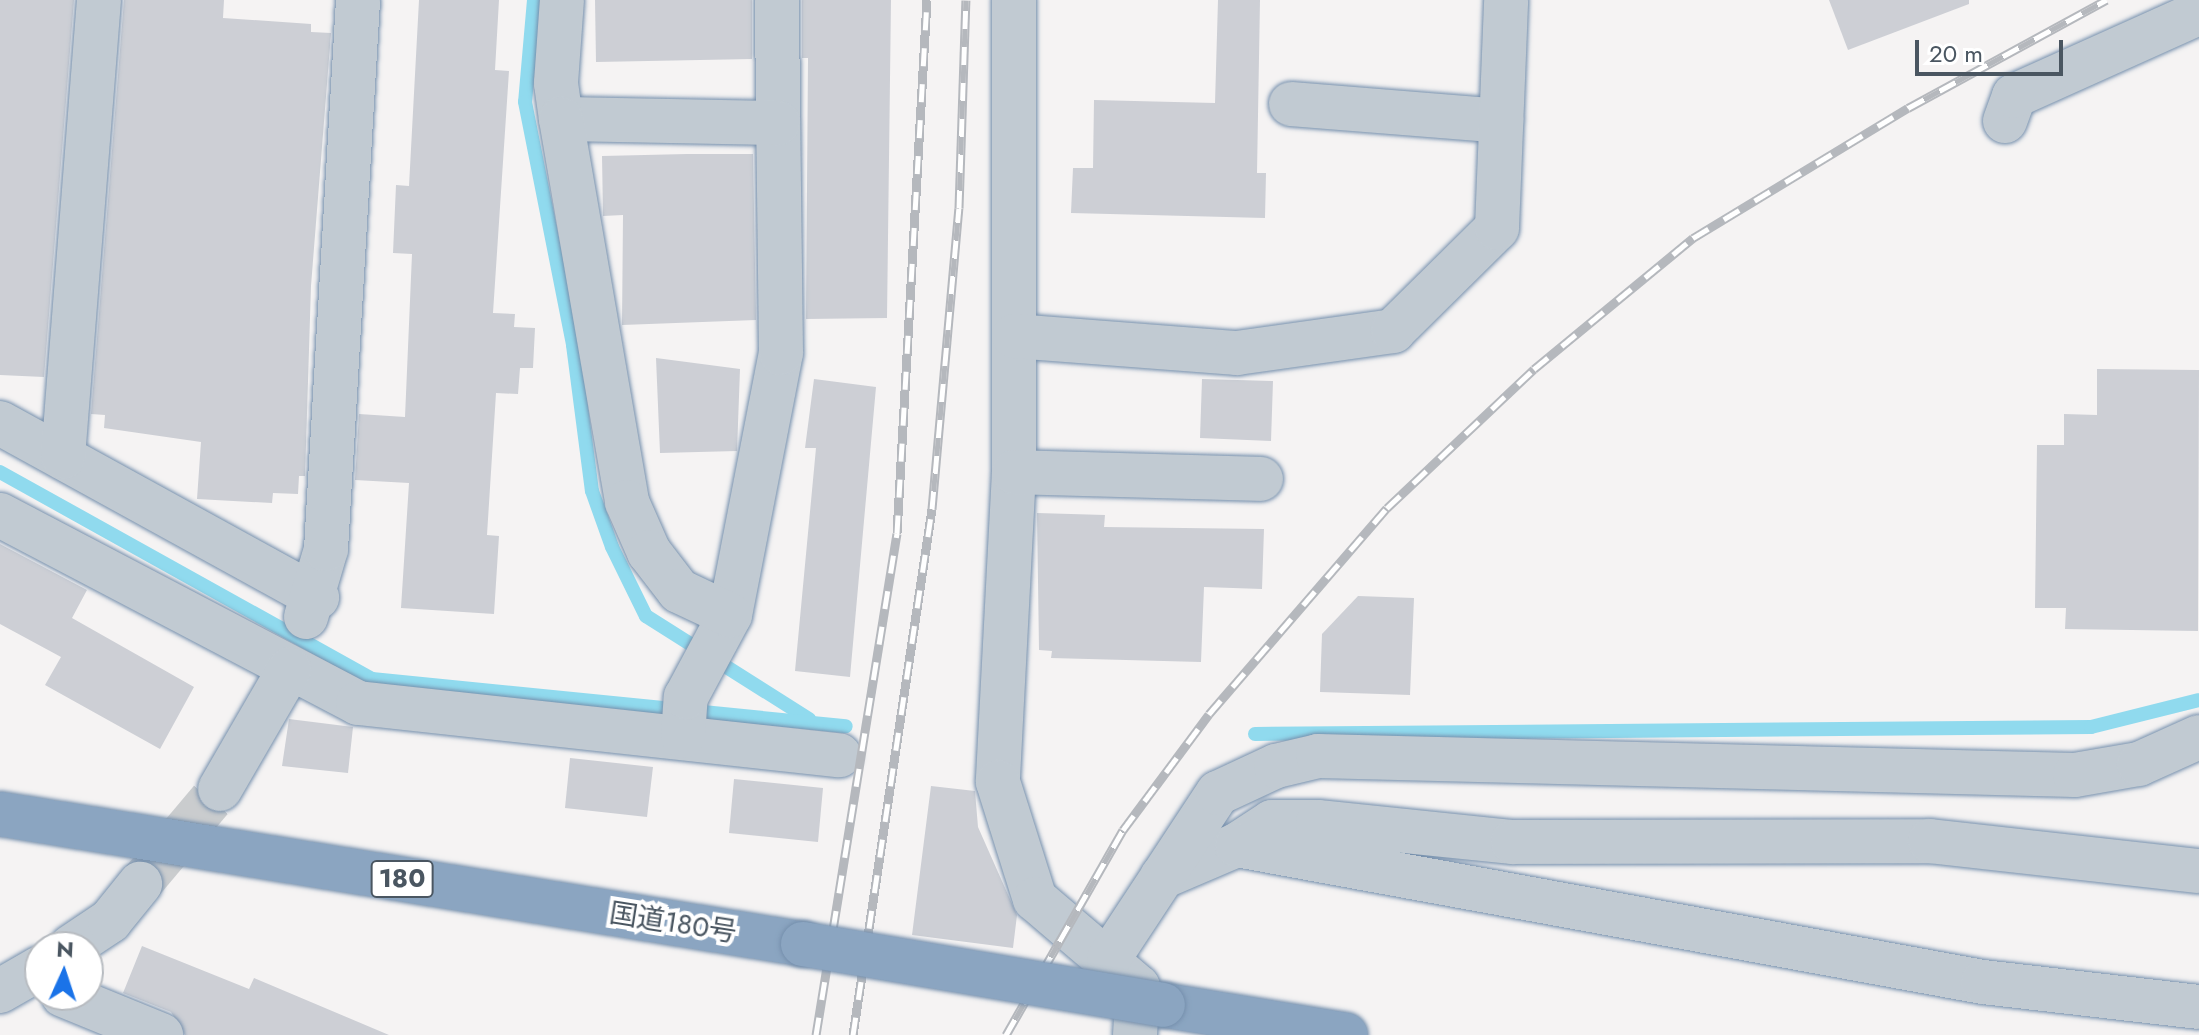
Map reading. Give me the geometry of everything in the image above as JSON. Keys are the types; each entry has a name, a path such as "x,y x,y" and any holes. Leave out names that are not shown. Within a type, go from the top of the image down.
{"highway":[{"name":"国道180号","path":"0,814 803,944 1149,1020 1346,1035"}],"street":[{"path":"63,457 99,0"},
{"path":"0,423 63,457 311,607 326,549 358,0"},
{"path":"562,0 556,83 627,502 649,552 679,591 725,626"},
{"path":"688,708 725,626 781,353 777,0"},
{"path":"1014,0 1014,472 998,782 1035,899 1109,958 1138,987 1149,1020"},
{"path":"1014,336 1237,353 1393,331 1497,228 1506,0"},
{"path":"2005,121 2014,96 2199,13"},
{"path":"1291,104 1501,121"},
{"path":"561,119 778,123"},
{"path":"1014,472 1261,479"},
{"path":"0,515 289,670 387,709 688,708 839,755"},
{"path":"220,789 289,670"},
{"path":"1109,958 1218,793 1276,766 1318,756 2075,775 2139,764 2199,737"},
{"path":"1162,877 1237,845 1272,822 1513,842 1930,841 2199,871"},
{"path":"1604,842 1585,856 1583,883 1613,914"},
{"path":"1237,845 1983,982 2199,1007"},
{"path":"95,931 110,921 140,884"},
{"path":"102,1011 161,1035"}],"building":[{"path":"0,0 74,0 44,377 0,375"},
{"path":"124,0 224,0 223,18 311,24 311,32 331,33 311,286 305,476 299,476 298,494 273,493 272,503 197,499 201,442 104,428 105,415 91,414"},
{"path":"419,0 499,0 495,70 509,71 493,313 515,314 514,327 535,328 533,368 520,368 518,394 496,393 487,535 499,536 494,614 401,608 409,483 355,480 359,414 405,417 412,254 393,253 396,185 409,186"},
{"path":"595,0 752,0 752,59 596,62"},
{"path":"802,0 891,0 887,318 806,319 808,58 802,58"},
{"path":"1218,0 1260,0 1257,173 1266,173 1265,218 1071,213 1073,168 1093,168 1094,100 1215,103"},
{"path":"1829,0 1969,0 1969,4 1848,50"},
{"path":"753,154 756,320 622,325 623,215 603,216 602,156"},
{"path":"656,358 740,369 737,451 660,453"},
{"path":"2097,369 2199,370 2198,631 2065,629 2066,608 2035,608 2037,445 2064,445 2064,414 2097,415"},
{"path":"814,379 876,387 850,677 795,671 816,448 805,448"},
{"path":"1202,379 1273,381 1271,441 1200,438"},
{"path":"1037,513 1105,515 1104,527 1264,529 1262,589 1204,587 1201,662 1051,658 1052,651 1039,650"},
{"path":"0,544 87,590 72,618 194,687 160,749 45,685 61,657 0,624"},
{"path":"1358,596 1414,598 1410,695 1320,692 1322,634"},
{"path":"289,719 353,727 348,773 282,766"},
{"path":"570,758 653,767 647,817 565,808"},
{"path":"734,779 823,788 818,842 729,833"},
{"path":"931,786 975,791 978,827 1017,915 1013,948 912,935"},
{"path":"142,946 249,989 254,978 389,1035 185,1035 171,1012 123,993"}],"waterway":[{"path":"534,0 525,102 573,345 592,491 612,547 646,616 809,719"},
{"path":"0,472 372,679 846,726"},
{"path":"1255,734 2091,727 2199,700"}],"tunnel":[{"path":"140,884 220,789"}],"railway":[{"path":"816,1035 897,533 927,0"},
{"path":"853,1035 932,509 959,208 966,0"},
{"path":"1006,1035 1123,830 1209,714 1387,508 1534,369 1693,238 1908,108 2106,0"}]}
